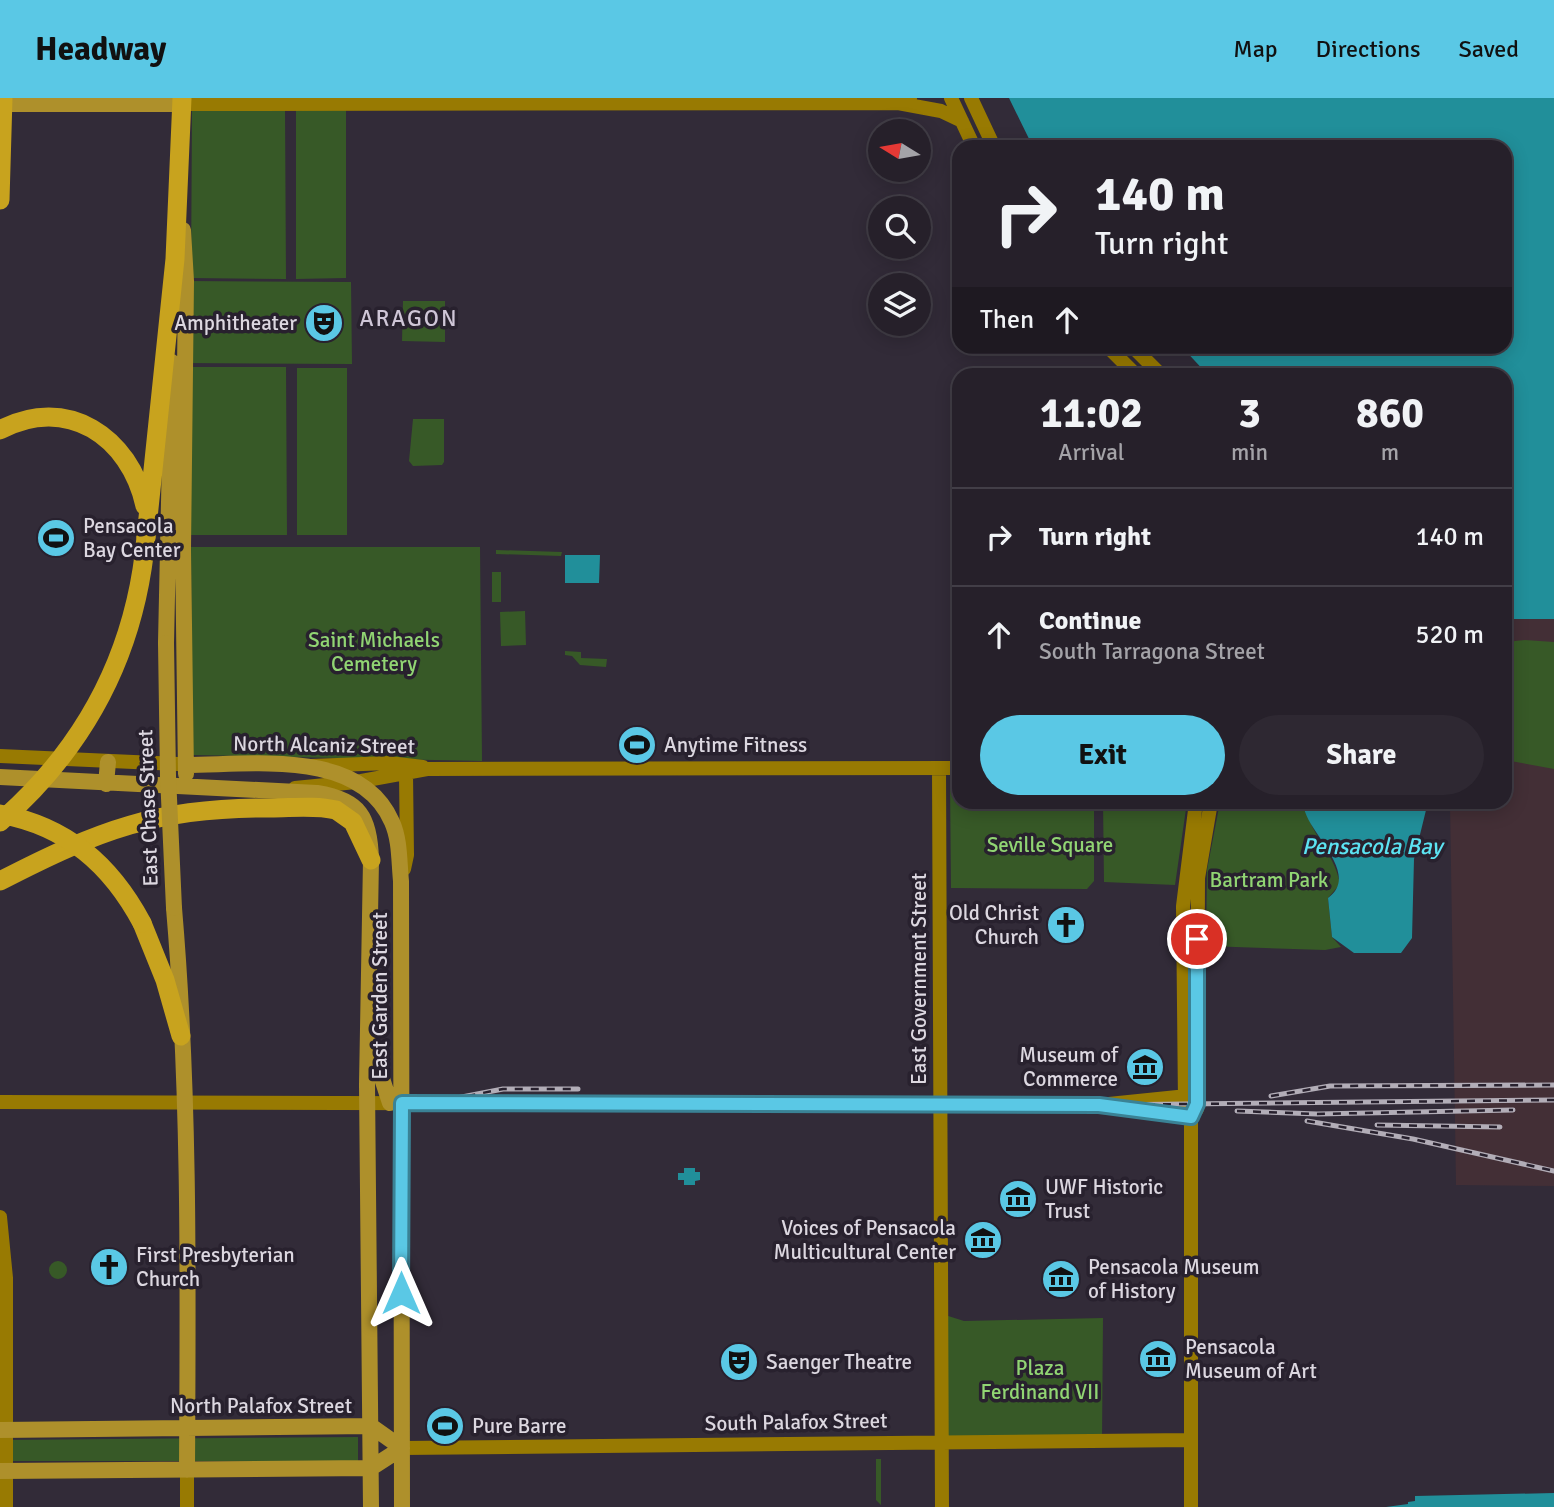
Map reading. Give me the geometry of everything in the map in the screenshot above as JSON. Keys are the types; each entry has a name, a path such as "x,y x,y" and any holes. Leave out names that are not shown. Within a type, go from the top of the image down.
{"highway":[{"name":"East Chase Street","path":"175,259 182,101"},
{"path":"0,200 2,102"},
{"path":"0,822 34,791 74,745 99,704 119,660 135,613 146,537 175,259"},
{"path":"0,430 24,420 52,418 80,423 96,431 127,459 138,481 148,517"},
{"path":"0,881 53,854 124,824 181,812 239,807 324,808 338,811 353,822 371,860"},
{"path":"0,814 37,823 83,848 112,876 142,923 166,981 181,1036"}],"main road":[{"path":"2,102 182,101"},
{"name":"East Chase Street","path":"180,187 186,281 183,549 185,787"},
{"name":"East Chase Street","path":"175,259 166,643 168,776 186,1102 187,1470"},
{"path":"106,784 108,762"},
{"name":"North Alcaniz Street","path":"186,765 303,767"},
{"name":"East Garden Street","path":"303,767 334,771 356,782 376,798 392,823 401,881 385,1103 371,1426 371,1507"},
{"name":"North Alcaniz Street","path":"0,777 280,791"},
{"name":"East Garden Street","path":"280,791 334,796 353,805 367,824 371,860 368,1024 385,1103"},
{"path":"385,1103 401,1154 402,1507"},
{"name":"North Palafox Street","path":"3,1430 371,1426 402,1448"},
{"path":"3,1471 371,1468 402,1448"}],"street":[{"path":"951,98 971,140"},
{"path":"971,98 991,140"},
{"path":"182,101 384,104 875,103 900,100 941,111 962,121"},
{"path":"1115,354 1129,368"},
{"path":"1140,354 1154,368"},
{"name":"North Alcaniz Street","path":"0,756 186,765"},
{"name":"North Alcaniz Street","path":"303,767 337,762 389,763 427,769"},
{"name":"East Government Street","path":"939,768 942,1507"},
{"path":"427,769 952,768"},
{"name":"North Alcaniz Street","path":"280,791 356,782 427,769"},
{"path":"401,881 407,855 406,774"},
{"path":"1191,1096 1183,906 1195,809"},
{"path":"1191,1507 1191,1117 1186,1109 1191,1096 1198,878 1210,809"},
{"path":"0,1102 1099,1105 1191,1096"},
{"path":"1099,1105 1191,1117"},
{"path":"0,1217 6,1269 3,1430 6,1507"},
{"name":"South Palafox Street","path":"402,1448 1191,1440"},
{"path":"187,1470 187,1507"}],"shaded area":[{"path":"1512,619 1554,619 1554,1186 1456,1185 1450,809 1512,809"}],"green space":[{"path":"346,108 346,278 296,279 296,109"},
{"path":"192,109 285,109 286,279 191,278"},
{"path":"186,281 351,282 352,364 185,363"},
{"path":"403,301 445,301 445,342 402,341"},
{"path":"190,367 286,367 287,535 189,535"},
{"path":"297,368 347,368 347,535 297,535"},
{"path":"413,419 444,419 442,465 413,466 409,461"},
{"name":"Saint Michaels Cemetery","path":"191,547 480,547 482,761 192,755"},
{"path":"496,550 562,552 561,556 496,554"},
{"path":"492,572 501,572 501,602 492,602"},
{"path":"525,611 526,645 501,646 500,612"},
{"path":"1512,641 1554,642 1554,769 1512,761"},
{"path":"565,651 581,652 581,658 607,659 606,667 580,665 572,656 565,655"},
{"name":"Seville Square","path":"950,782 952,809 1094,809 1094,881 1087,889 951,888"},
{"path":"1103,809 1186,809 1175,885 1104,882"},
{"name":"Bartram Park","path":"1219,809 1307,809 1311,824 1332,861 1340,884 1328,898 1332,937 1341,947 1325,950 1206,946 1207,870"},
{"path":"58,1261 64,1264 67,1270 64,1276 58,1279 52,1276 49,1270 52,1264"},
{"name":"Plaza Ferdinand VII","path":"942,1314 964,1321 1103,1318 1102,1441 942,1441"},
{"path":"358,1437 358,1461 0,1461 0,1440"},
{"path":"876,1459 881,1459 881,1505 876,1500"}],"water":[{"path":"1009,98 1554,98 1554,619 1512,619 1512,368 1201,368 1188,354 1512,354 1512,140 1030,140"},
{"path":"565,555 600,555 599,583 565,583"},
{"name":"Pensacola Bay","path":"1304,809 1426,809 1414,859 1412,938 1401,953 1354,953 1332,937 1328,898 1337,888 1339,877 1330,854"},
{"path":"684,1168 695,1168 695,1172 700,1172 700,1180 695,1181 695,1185 684,1185 684,1180 678,1180 678,1173 684,1173"},
{"path":"1554,1493 1554,1507 1386,1507 1408,1504 1415,1501 1415,1496"}],"railway":[{"path":"1271,1096 1330,1086 1554,1085"},
{"path":"436,1102 503,1089 578,1089"},
{"path":"1099,1105 1554,1100"},
{"path":"1237,1111 1317,1114 1513,1110"},
{"path":"1307,1121 1413,1139 1554,1171"},
{"path":"1377,1125 1500,1127"}],"place":[{"name":"Amphitheater","path":"324,323"},
{"name":"Pensacola Bay Center","path":"56,538"},
{"name":"Anytime Fitness","path":"637,745"},
{"name":"Old Christ Church","path":"1066,925"},
{"name":"Museum of Commerce","path":"1145,1067"},
{"name":"UWF Historic Trust","path":"1018,1199"},
{"name":"Voices of Pensacola Multicultural Center","path":"983,1240"},
{"name":"First Presbyterian Church","path":"109,1267"},
{"name":"Pensacola Museum of History","path":"1061,1279"},
{"name":"Pensacola Museum of Art","path":"1158,1359"},
{"name":"Saenger Theatre","path":"739,1362"},
{"name":"Pure Barre","path":"445,1426"}],"district":[{"name":"ARAGON","path":"409,318"}],"route":[{"path":"401,1293 402,1103 1099,1105 1191,1117 1197,1109 1197,939"}]}
